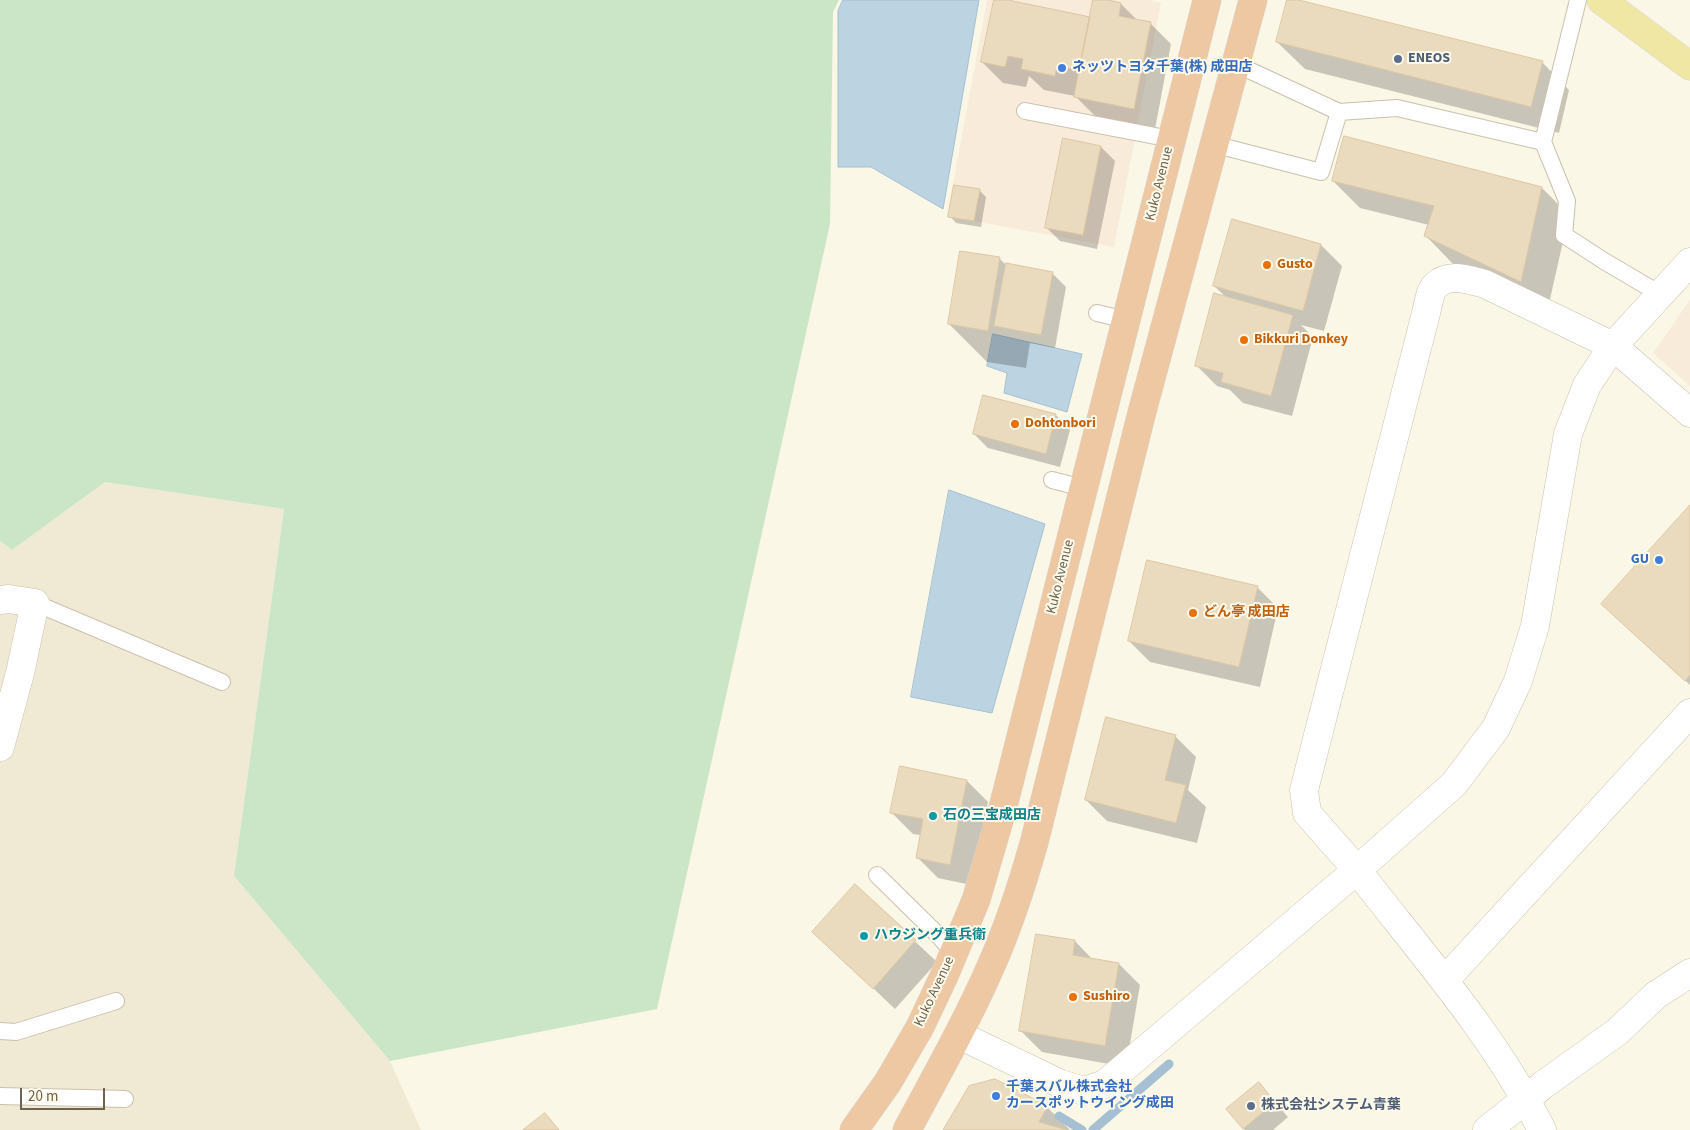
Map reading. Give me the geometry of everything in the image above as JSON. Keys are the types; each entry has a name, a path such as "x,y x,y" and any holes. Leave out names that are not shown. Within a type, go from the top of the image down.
{"highway":[{"name":"Kuko Avenue","path":"854,1130 888,1082 911,1042 941,983 976,900 1002,812 1207,0"},
{"path":"907,1130 959,1035 992,966 1013,913 1034,843 1116,515 1253,0"}],"main road":[{"path":"1601,0 1690,66"}],"street":[{"path":"959,1035 1061,1084 1084,1091 1105,1084 1357,870 1454,784 1496,728 1518,681 1534,626 1568,434 1587,385 1613,346 1690,262"},
{"path":"1542,1130 1526,1099 1503,1062 1444,980 1357,870 1307,813 1304,790 1434,287 1448,278 1464,279 1485,284 1613,346 1690,413"},
{"path":"0,600 8,599 35,603 20,673 0,747"},
{"path":"1444,980 1690,712"},
{"path":"1487,1130 1543,1085 1617,1032 1656,995 1690,973"}],"lane":[{"path":"1578,0 1543,142 1566,201 1564,235 1660,294"},
{"path":"1236,64 1339,112 1397,108 1543,142"},
{"path":"1025,111 1171,139"},
{"path":"1214,144 1320,172 1339,112"},
{"path":"1097,313 1126,320"},
{"path":"1052,480 1083,488"},
{"path":"35,603 222,682"},
{"path":"877,874 954,953"},
{"path":"0,1031 16,1032 116,1001"},
{"path":"0,1096 125,1099"}],"shaded area":[{"name":"ネッツトヨタ千葉(株) 成田店","path":"987,0 1152,0 1161,3 1114,247 947,216"},
{"path":"1690,300 1690,386 1653,353"},
{"path":"105,482 284,509 234,876 390,1061 421,1130 0,1130 0,541 12,550"}],"green space":[{"path":"0,0 839,0 833,12 830,224 657,1009 390,1061 234,876 284,509 105,482 12,550 0,541"}],"water":[{"path":"843,0 979,0 943,209 871,167 838,167 838,11"},
{"path":"993,334 1082,354 1067,412 1004,393 1007,373 987,366"},
{"path":"949,490 1045,524 992,713 911,697"}],"building":[{"path":"994,0 1008,0 1090,17 1079,70 1057,66 1055,76 1021,69 1023,59 1008,56 1005,67 981,62"},
{"path":"1093,0 1108,0 1121,3 1119,16 1151,22 1134,109 1074,97"},
{"path":"1287,0 1299,0 1543,61 1531,107 1276,42"},
{"path":"1344,136 1542,187 1521,282 1424,236 1434,206 1332,181"},
{"path":"1063,138 1101,146 1083,235 1045,228"},
{"path":"954,185 980,189 974,221 948,217"},
{"name":"Gusto","path":"1232,219 1321,244 1303,311 1213,286"},
{"path":"960,251 1000,257 988,331 948,324"},
{"path":"1006,263 1053,272 1041,335 994,326"},
{"name":"Bikkuri Donkey","path":"1214,293 1293,315 1271,396 1221,382 1223,373 1195,366"},
{"name":"Dohtonbori","path":"983,395 1056,414 1046,454 973,434"},
{"path":"1690,505 1690,675 1685,681 1601,604"},
{"name":"どん亭 成田店","path":"1147,560 1258,586 1239,667 1128,641"},
{"path":"1106,717 1176,735 1165,780 1186,785 1176,823 1085,800"},
{"name":"石の三宝成田店","path":"900,766 967,780 950,865 916,858 923,819 890,813"},
{"name":"ハウジング重兵衛","path":"855,884 916,940 873,989 812,932"},
{"path":"1036,934 1075,940 1073,955 1119,963 1105,1046 1019,1031"},
{"name":"千葉スバル株式会社 カースポットウイング成田","path":"995,1079 1048,1106 1039,1122 1068,1130 943,1130 969,1086"},
{"name":"株式会社システム青葉","path":"1259,1082 1275,1102 1243,1129 1226,1109"},
{"path":"545,1113 559,1130 523,1130"}],"waterway":[{"path":"1093,1130 1169,1064"},
{"path":"1059,1116 1082,1130"}],"place":[{"name":"ENEOS","path":"1398,59"},
{"name":"ネッツトヨタ千葉(株) 成田店","path":"1062,68"},
{"name":"Gusto","path":"1267,265"},
{"name":"Bikkuri Donkey","path":"1244,340"},
{"name":"Dohtonbori","path":"1015,424"},
{"name":"GU","path":"1659,560"},
{"name":"どん亭 成田店","path":"1193,613"},
{"name":"石の三宝成田店","path":"933,816"},
{"name":"ハウジング重兵衛","path":"864,936"},
{"name":"Sushiro","path":"1073,997"},
{"name":"千葉スバル株式会社 カースポットウイング成田","path":"996,1096"},
{"name":"株式会社システム青葉","path":"1251,1106"}]}
